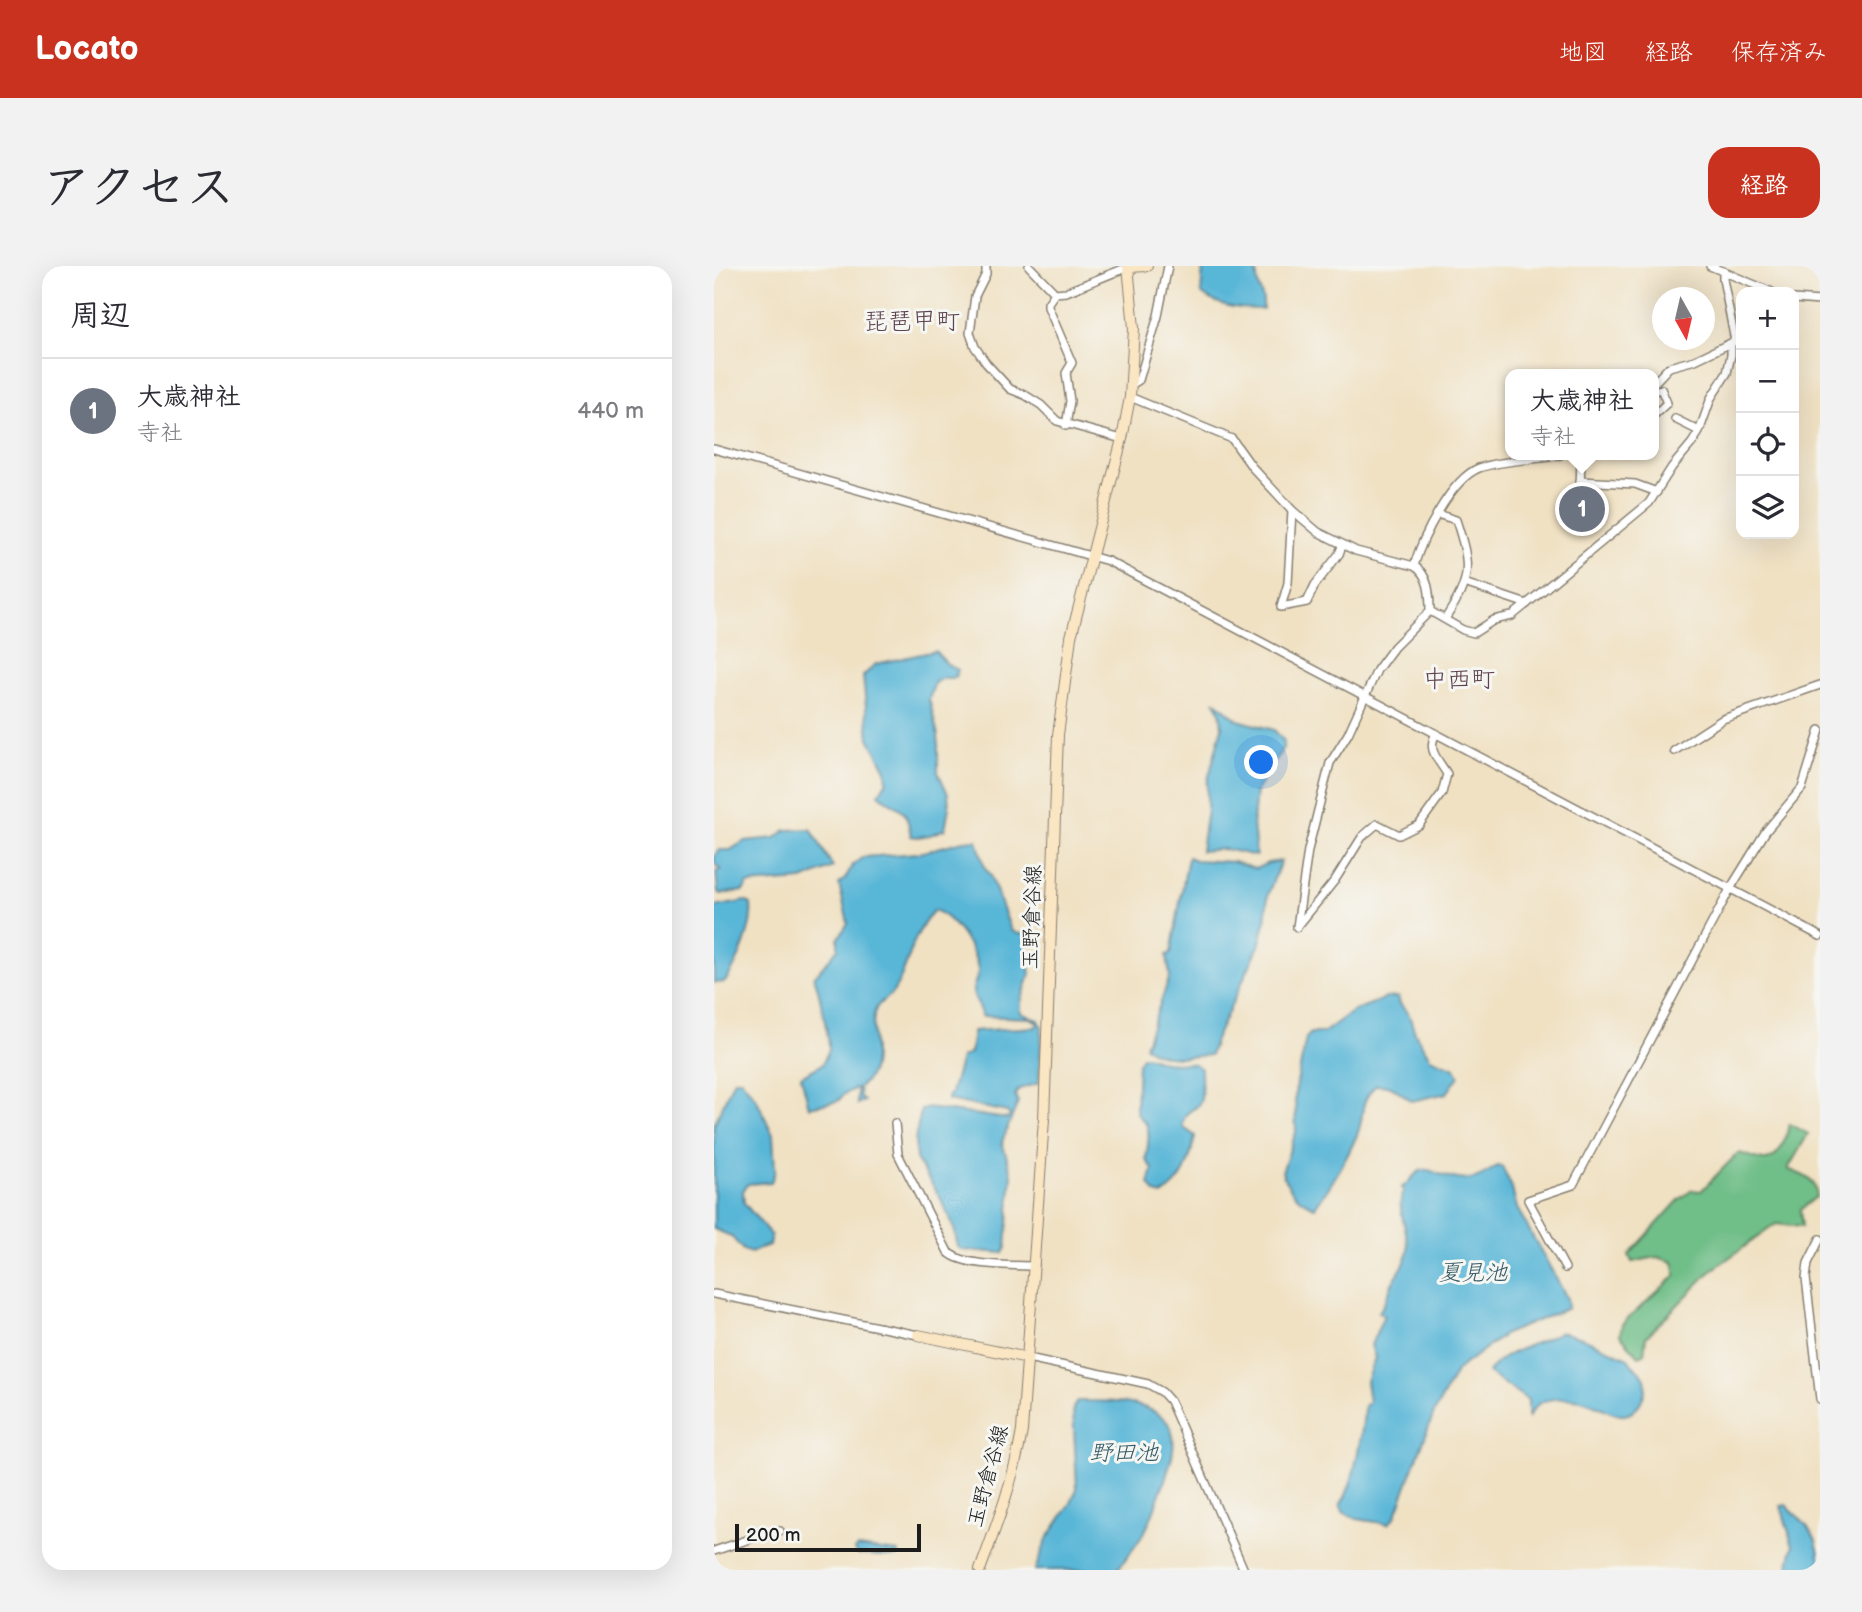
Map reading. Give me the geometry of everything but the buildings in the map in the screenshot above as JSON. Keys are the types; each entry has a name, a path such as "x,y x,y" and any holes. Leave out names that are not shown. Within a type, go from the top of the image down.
{"main road":[{"path":"1128,267 1147,266"},
{"name":"玉野倉谷線","path":"980,1570 1002,1512 1018,1452 1035,1266 1045,1093 1058,735 1071,638 1122,439 1130,397 1133,328 1128,267"},
{"path":"918,1335 1028,1358"}],"street":[{"path":"986,266 986,274 975,296 970,333 975,347 986,363 1010,389 1041,405 1057,421 1066,426 1122,439"},
{"path":"1029,266 1055,293"},
{"path":"1131,385 1139,380 1158,316 1168,266"},
{"path":"1710,266 1760,287"},
{"path":"1066,426 1070,401 1066,373 1072,363 1048,303 1055,293 1066,292 1128,267"},
{"path":"1430,611 1463,630 1474,633 1493,620 1512,615 1649,503 1672,467 1692,443 1711,398 1727,373 1736,342 1723,271"},
{"path":"1799,299 1820,301"},
{"path":"1659,378 1669,367 1695,360 1736,342"},
{"path":"1659,390 1667,403 1659,410"},
{"path":"1130,397 1231,439 1252,467 1292,510 1318,532 1342,546 1421,570 1426,581 1430,611"},
{"path":"1675,419 1699,431"},
{"path":"714,449 1108,561 1820,936"},
{"path":"1413,566 1437,514 1454,490 1475,470 1532,460"},
{"path":"1580,492 1581,460"},
{"path":"1580,481 1635,484 1657,492"},
{"path":"1292,510 1288,583 1281,607 1307,602 1315,585 1342,546"},
{"path":"1437,514 1455,520 1467,558 1464,583 1445,619"},
{"path":"1464,583 1527,604"},
{"path":"1430,611 1377,670 1326,775 1308,850 1297,927 1335,880 1362,837 1377,824 1399,835 1419,825 1442,793 1447,774 1432,751 1431,741 1436,734"},
{"path":"1674,751 1723,719 1820,685"},
{"path":"1565,1268 1528,1200 1573,1185 1730,889 1766,831 1802,788 1820,730"},
{"path":"895,1122 898,1154 948,1252 968,1261 1035,1266"},
{"path":"1820,1239 1808,1264 1807,1278 1820,1399"},
{"path":"714,1294 918,1335"},
{"path":"1028,1358 1148,1384 1162,1392 1178,1418 1244,1570"},
{"path":"714,1551 780,1531"}],"green space":[{"path":"1790,1124 1808,1134 1788,1169 1808,1178 1816,1191 1816,1197 1800,1210 1802,1227 1776,1224 1712,1270 1646,1337 1644,1354 1639,1356 1620,1335 1622,1324 1676,1275 1673,1262 1657,1257 1632,1262 1629,1255 1678,1201 1692,1190 1701,1191 1738,1153 1763,1160 1776,1156"}],"water":[{"path":"1203,266 1255,266 1263,309 1230,307 1201,293"},
{"path":"935,651 948,665 958,670 955,678 944,678 935,682 929,699 938,735 938,772 948,794 949,807 945,829 918,837 911,836 907,817 901,809 879,794 887,781 886,770 869,738 863,676 876,664"},
{"path":"1214,700 1238,720 1274,730 1284,741 1283,748 1256,791 1253,822 1256,856 1225,849 1201,851 1207,809 1207,784 1222,727 1220,711"},
{"path":"811,829 833,867 802,880 748,884 743,891 718,892 716,872 721,869 715,864 714,858 718,850 730,850 745,841 775,838 786,830"},
{"path":"977,840 985,868 990,874 1011,930 1018,934 1025,933 1030,975 1021,1002 1021,1013 1039,1020 1042,1027 1039,1083 1019,1089 1015,1095 1018,1102 1002,1142 1012,1174 1006,1248 1003,1253 962,1250 958,1247 954,1228 940,1197 916,1159 915,1140 921,1110 928,1108 1008,1119 1010,1115 1007,1112 948,1100 948,1097 961,1058 970,1053 973,1031 1036,1027 1038,1022 1030,1018 982,1016 973,991 978,973 973,953 948,919 934,910 916,938 897,986 875,1011 874,1062 867,1080 859,1087 860,1097 864,1101 857,1104 857,1088 844,1094 838,1101 809,1107 801,1076 823,1064 829,1049 814,977 838,949 838,939 848,923 839,884 852,866 863,857 919,853"},
{"path":"1188,857 1195,860 1234,862 1255,869 1281,861 1268,894 1259,946 1210,1055 1176,1057 1159,1054 1145,1046 1170,976 1167,955 1171,953"},
{"path":"745,901 751,904 751,913 744,944 725,982 714,983 714,907"},
{"path":"1398,997 1430,1058 1455,1068 1459,1076 1447,1093 1412,1101 1391,1086 1376,1085 1366,1098 1360,1127 1348,1154 1315,1207 1294,1194 1282,1172 1296,1132 1295,1093 1306,1038 1311,1033 1323,1033 1353,1011 1386,998"},
{"path":"1142,1057 1164,1062 1195,1064 1201,1069 1201,1099 1183,1121 1183,1127 1195,1136 1188,1162 1181,1177 1162,1195 1155,1193 1149,1184 1153,1169 1146,1160 1148,1132 1136,1109 1138,1063"},
{"path":"734,1079 741,1079 757,1100 773,1135 775,1171 771,1182 748,1184 743,1191 744,1203 771,1235 769,1245 751,1253 743,1250 731,1236 714,1229 714,1125"},
{"name":"夏見池","path":"1497,1166 1502,1167 1511,1185 1517,1208 1567,1298 1568,1308 1505,1334 1457,1370 1434,1413 1395,1517 1388,1524 1357,1519 1343,1512 1340,1504 1353,1473 1364,1406 1369,1402 1366,1381 1375,1358 1371,1345 1384,1315 1379,1312 1408,1251 1401,1212 1404,1190 1401,1188 1423,1170 1463,1180 1476,1178"},
{"path":"1560,1332 1583,1338 1628,1358 1642,1373 1645,1390 1640,1403 1632,1412 1621,1415 1584,1401 1555,1399 1537,1405 1528,1419 1528,1400 1488,1373 1511,1353"},
{"name":"野田池","path":"1077,1401 1132,1404 1161,1416 1172,1433 1170,1466 1147,1527 1117,1570 1035,1570 1047,1539 1077,1489 1073,1408"},
{"path":"1786,1505 1816,1540 1820,1570 1788,1570 1793,1546 1781,1506"},
{"path":"857,1547 899,1553 896,1557 858,1554 855,1550"}],"place":[{"name":"大歳神社","path":"1582,509"}],"district":[{"name":"琵琶甲町","path":"912,321"},
{"name":"中西町","path":"1459,679"}]}
